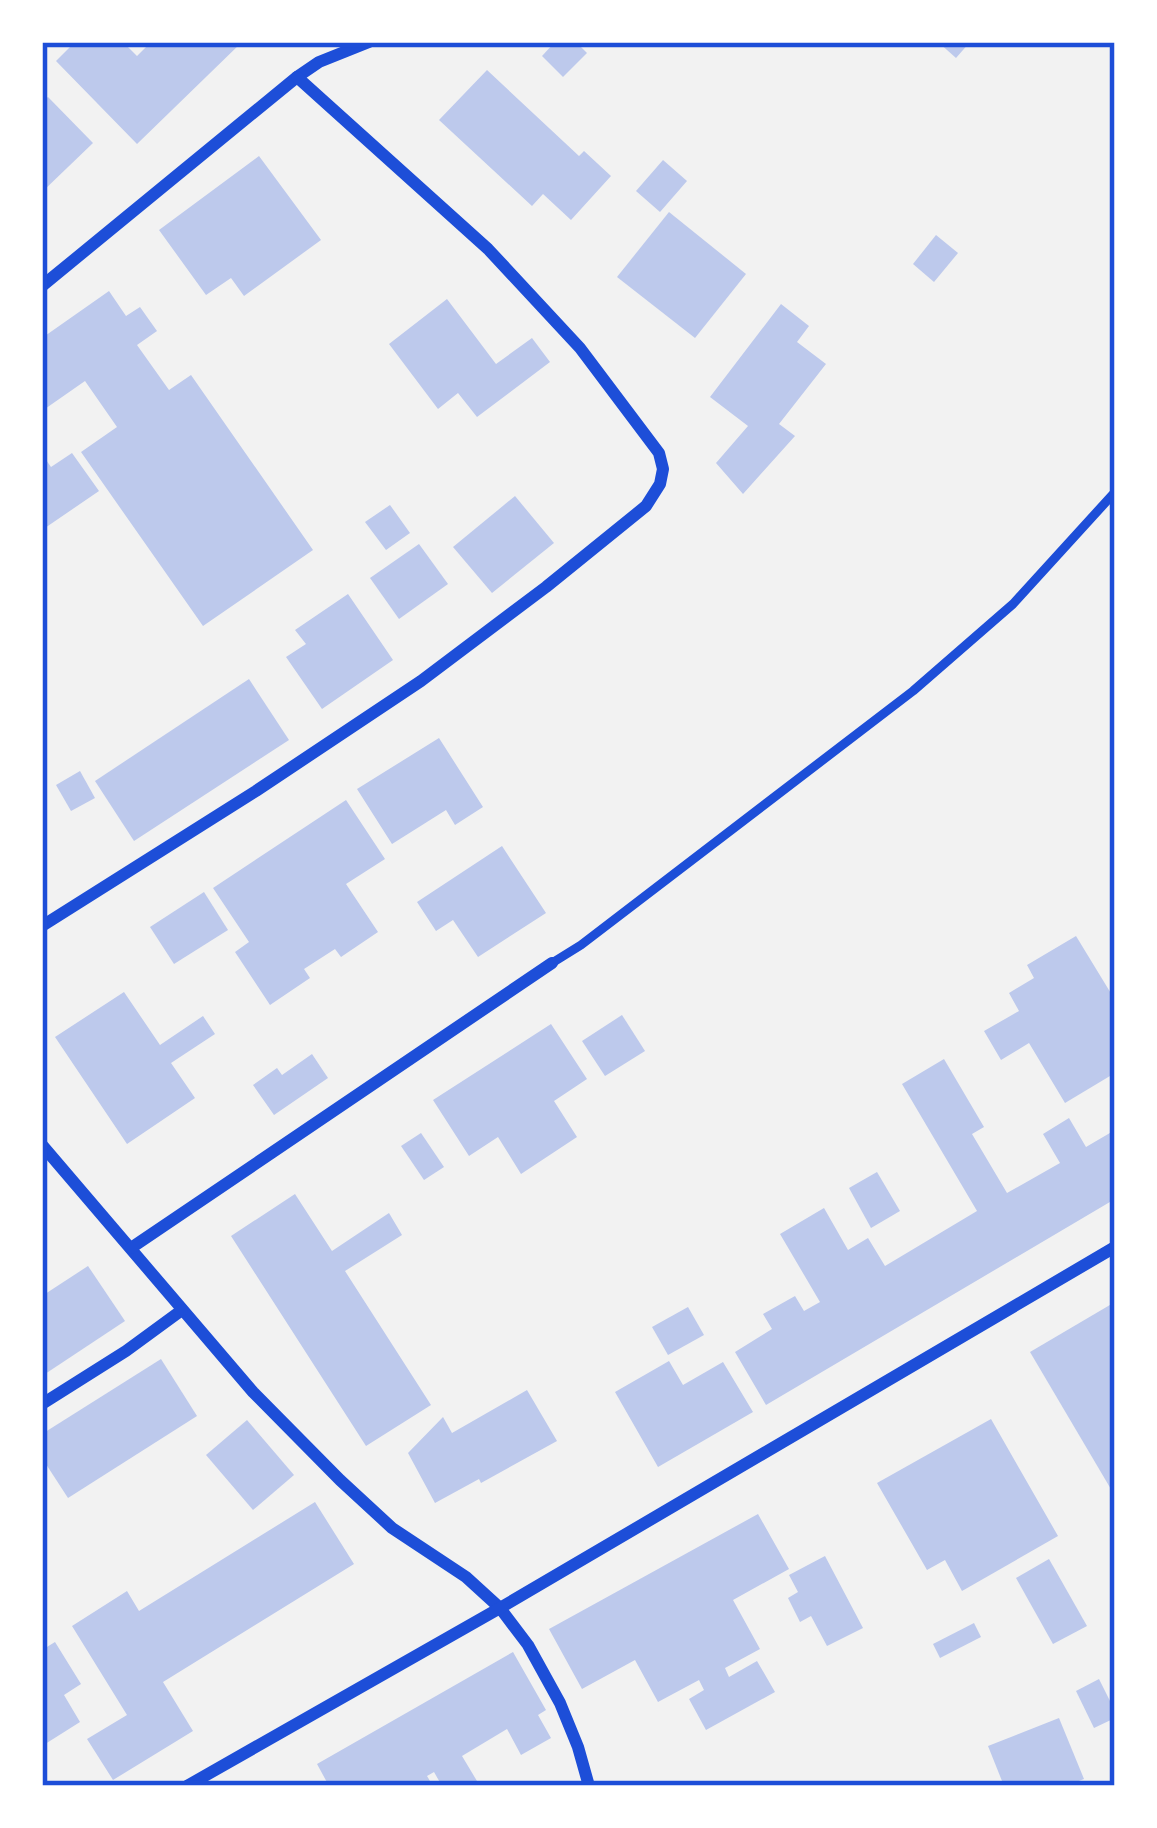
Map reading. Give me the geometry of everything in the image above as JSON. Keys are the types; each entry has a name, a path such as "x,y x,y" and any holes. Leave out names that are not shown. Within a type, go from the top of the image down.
{"street":[{"path":"42,286 297,77 319,62 369,42"},
{"path":"42,926 421,680 646,506 660,484 663,469 658,453 580,348 488,249 297,77"},
{"path":"131,1248 552,963"},
{"path":"42,1145 254,1392 340,1480 392,1528 466,1577 500,1608 528,1645 560,1703 590,1786"},
{"path":"187,1786 1115,1247"},
{"path":"42,1404 182,1310"}],"lane":[{"path":"552,963 913,691 1013,604 1115,492"}],"building":[{"path":"75,42 123,42 137,56 151,42 242,42 137,144 56,61"},
{"path":"555,42 576,42 587,53 563,77 542,56"},
{"path":"938,42 970,42 956,58"},
{"path":"487,70 579,156 584,151 611,176 571,220 543,194 532,206 439,120"},
{"path":"48,97 93,143 42,192 42,102"},
{"path":"259,156 321,240 244,296 231,278 206,295 159,230"},
{"path":"663,160 687,181 660,212 636,191"},
{"path":"669,212 746,274 695,338 617,277"},
{"path":"936,235 958,253 934,282 913,264"},
{"path":"109,291 126,316 140,307 157,331 137,345 169,390 191,375 313,550 203,626 81,452 117,427 85,381 42,411 42,338"},
{"path":"447,299 496,364 532,338 550,362 477,417 458,393 438,409 389,344"},
{"path":"781,304 809,326 797,342 826,364 779,424 795,436 743,494 716,463 748,426 710,397"},
{"path":"72,453 99,491 42,530 42,454 51,467"},
{"path":"515,496 554,543 492,593 453,547"},
{"path":"390,505 410,533 386,550 365,522"},
{"path":"419,544 448,584 399,619 370,578"},
{"path":"348,594 393,660 322,709 286,657 306,644 295,630"},
{"path":"249,679 289,740 134,841 95,781"},
{"path":"439,738 483,807 455,825 446,810 392,844 357,789"},
{"path":"80,771 95,798 71,811 56,785"},
{"path":"346,800 385,859 346,884 378,932 341,957 335,949 304,969 310,978 270,1005 235,952 249,942 213,888"},
{"path":"502,846 546,913 478,957 453,920 436,931 417,902"},
{"path":"204,892 228,930 174,964 150,927"},
{"path":"1076,936 1115,1000 1115,1073 1065,1103 1029,1043 1001,1060 984,1031 1019,1011 1009,993 1034,978 1027,965"},
{"path":"124,992 160,1045 203,1016 215,1034 171,1063 195,1098 127,1144 55,1037"},
{"path":"622,1015 645,1051 605,1076 582,1041"},
{"path":"551,1024 587,1079 554,1101 577,1137 521,1174 498,1137 469,1156 433,1100"},
{"path":"312,1054 328,1078 274,1115 253,1085 277,1068 282,1075"},
{"path":"944,1059 984,1127 972,1134 1007,1193 1060,1163 1043,1134 1069,1118 1086,1147 1115,1130 1115,1199 766,1405 735,1352 772,1329 763,1314 795,1296 804,1311 820,1302 780,1234 824,1208 848,1250 868,1238 885,1266 977,1211 902,1084"},
{"path":"421,1133 444,1167 424,1180 401,1146"},
{"path":"877,1172 900,1211 871,1228 849,1188"},
{"path":"295,1194 332,1251 389,1213 402,1235 345,1271 431,1405 366,1446 231,1236"},
{"path":"88,1266 125,1321 42,1376 42,1296"},
{"path":"1115,1302 1115,1496 1030,1352"},
{"path":"688,1307 704,1335 668,1355 652,1327"},
{"path":"161,1359 197,1416 68,1498 42,1458 42,1434"},
{"path":"669,1361 683,1385 723,1362 753,1412 658,1467 615,1392"},
{"path":"527,1390 557,1441 435,1503 408,1453 443,1417 452,1433"},
{"path":"991,1419 1058,1536 962,1591 945,1560 927,1570 877,1483"},
{"path":"247,1420 294,1475 253,1510 206,1455"},
{"path":"315,1502 354,1564 163,1682 193,1731 113,1780 87,1739 127,1715 72,1626 127,1591 139,1611"},
{"path":"758,1514 789,1569 733,1600 760,1649 725,1668 729,1677 757,1661 775,1692 706,1730 689,1699 704,1690 699,1680 658,1702 635,1660 582,1689 549,1629"},
{"path":"825,1556 863,1628 827,1646 811,1616 800,1622 788,1598 798,1592 789,1575"},
{"path":"1049,1559 1087,1626 1053,1644 1016,1578"},
{"path":"974,1623 981,1637 940,1658 933,1644"},
{"path":"55,1642 81,1684 64,1695 80,1722 42,1746 42,1650"},
{"path":"513,1652 546,1710 538,1715 551,1738 521,1755 507,1729 462,1756 480,1786 442,1786 434,1772 420,1786 329,1786 317,1764"},
{"path":"1099,1679 1115,1718 1094,1728 1076,1691"},
{"path":"1059,1718 1084,1779 1066,1786 1004,1786 988,1746"}]}
